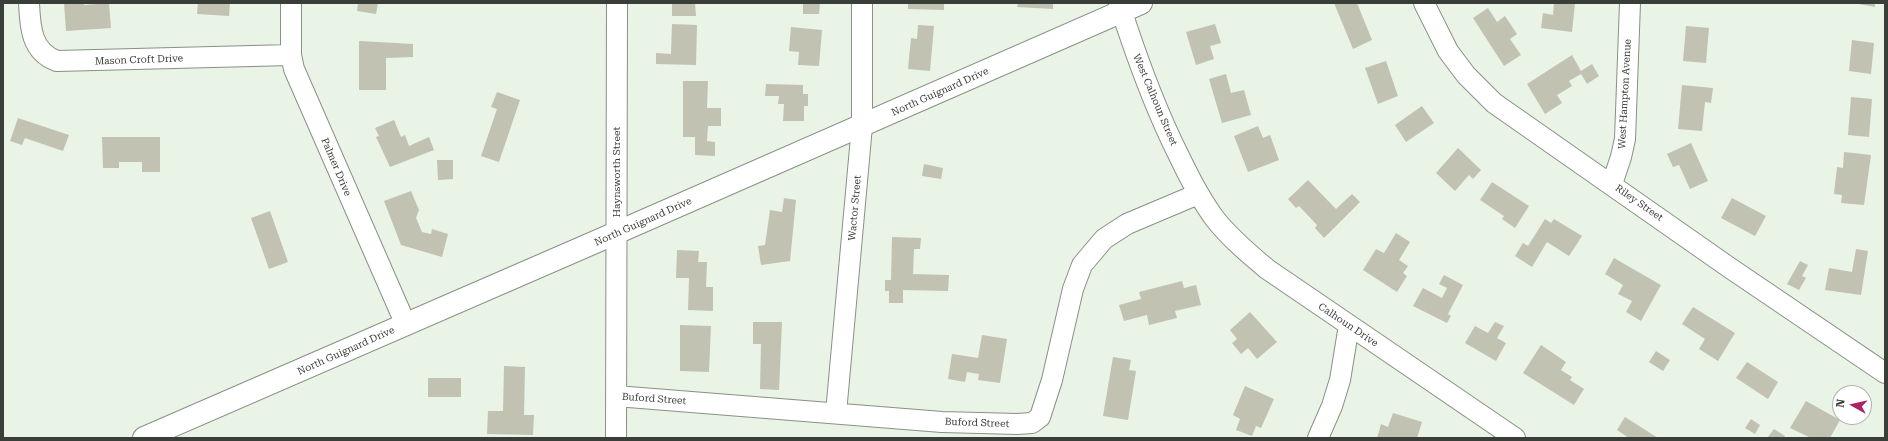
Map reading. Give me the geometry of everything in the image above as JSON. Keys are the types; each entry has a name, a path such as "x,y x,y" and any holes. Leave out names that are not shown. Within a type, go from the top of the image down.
{"highway":[{"name":"North Guignard Drive","path":"144,438 862,126 1120,7 1141,3"}],"street":[{"name":"Mason Croft Drive","path":"29,3 32,34 37,46 50,59 57,61 291,55"},
{"name":"Palmer Drive","path":"291,3 291,55 294,69 406,325"},
{"name":"Haynsworth Street","path":"616,438 617,3"},
{"name":"Wactor Street","path":"836,413 862,126 862,3"},
{"name":"Riley Street","path":"1424,3 1448,52 1479,89 1494,103 1612,184 1730,268 1885,373"},
{"name":"West Hampton Avenue","path":"1612,184 1617,174 1625,139 1630,3"},
{"name":"West Calhoun Street","path":"1120,7 1130,41 1166,130 1198,194"},
{"name":"Calhoun Drive","path":"1198,194 1216,219 1244,250 1303,295 1515,438"},
{"name":"Buford Street","path":"616,396 942,422 1032,423 1040,417 1052,380 1073,289 1082,265 1104,239 1127,224 1198,194"},
{"path":"1318,438 1332,406 1340,380 1349,325"}],"building":[{"path":"64,3 84,3 84,5 109,3 111,28 66,31"},
{"path":"198,3 230,3 229,16 197,14"},
{"path":"358,3 378,3 376,14 357,11"},
{"path":"672,3 695,3 696,16 672,16"},
{"path":"803,3 820,3 819,14 803,14"},
{"path":"908,3 944,3 944,10 908,9"},
{"path":"1018,3 1053,3 1053,9 1017,7"},
{"path":"1334,3 1357,3 1372,40 1353,49"},
{"path":"1554,3 1575,3 1572,32 1541,28 1543,13 1553,15"},
{"path":"1853,3 1875,3 1875,7"},
{"path":"1488,8 1497,22 1505,16 1517,34 1510,39 1521,55 1504,66 1473,18"},
{"path":"672,24 697,25 696,65 656,64 656,53 671,54"},
{"path":"1215,24 1221,43 1210,46 1214,59 1196,65 1186,32"},
{"path":"918,25 934,26 930,71 908,69 911,38 917,39"},
{"path":"1686,26 1709,28 1706,63 1683,61"},
{"path":"791,27 822,30 819,66 798,65 799,52 789,51"},
{"path":"1852,40 1874,43 1871,74 1849,71"},
{"path":"359,41 413,44 413,57 386,58 386,90 359,90"},
{"path":"1572,55 1581,71 1592,64 1599,76 1587,84 1581,74 1569,81 1572,86 1557,95 1562,103 1545,114 1527,84"},
{"path":"1386,61 1398,96 1378,104 1365,68"},
{"path":"1226,74 1231,93 1244,90 1251,115 1222,123 1209,79"},
{"path":"683,81 708,81 707,108 721,108 721,126 708,126 707,141 715,142 715,156 695,155 695,137 683,137"},
{"path":"766,84 803,85 803,94 808,94 808,106 804,106 804,121 783,121 784,104 778,104 779,96 765,96"},
{"path":"1682,85 1713,88 1711,103 1705,102 1702,131 1678,129"},
{"path":"497,92 520,100 499,162 481,156 497,109 491,107"},
{"path":"1851,97 1872,99 1869,137 1848,135"},
{"path":"1422,106 1434,123 1406,142 1395,125"},
{"path":"18,118 69,135 63,151 25,138 22,145 10,141"},
{"path":"394,120 401,137 405,135 409,146 429,137 434,150 390,167 376,137 379,136 375,128"},
{"path":"1258,126 1263,138 1270,135 1279,160 1248,172 1234,136"},
{"path":"102,137 160,137 160,172 142,172 142,162 119,162 119,168 103,168"},
{"path":"1691,143 1708,181 1690,189 1679,165 1673,167 1667,154"},
{"path":"1458,148 1481,170 1473,179 1469,175 1455,191 1436,173"},
{"path":"1844,152 1871,155 1864,205 1841,203 1842,195 1834,194 1837,167 1843,168"},
{"path":"437,160 453,160 453,179 438,180"},
{"path":"924,164 943,168 941,179 922,176"},
{"path":"1308,180 1336,209 1352,194 1360,202 1324,238 1315,228 1317,225 1299,206 1296,208 1288,199"},
{"path":"1492,182 1529,206 1515,228 1502,219 1504,216 1480,200"},
{"path":"411,191 419,210 416,218 422,232 431,234 432,229 448,234 442,257 401,245 384,201"},
{"path":"784,198 796,200 790,261 761,265 758,246 765,245 770,210 782,212"},
{"path":"1732,198 1766,216 1755,236 1721,218"},
{"path":"270,211 288,262 269,269 251,218"},
{"path":"1545,219 1551,223 1554,219 1582,236 1569,256 1547,242 1532,267 1515,256 1523,243 1528,246"},
{"path":"1396,233 1410,242 1399,260 1408,266 1403,273 1407,276 1397,292 1363,270 1376,249 1384,253"},
{"path":"892,237 921,238 920,249 914,249 913,274 949,275 948,291 903,290 903,303 889,303 889,291 885,291 885,280 891,280"},
{"path":"1856,249 1868,251 1861,295 1825,290 1829,268 1852,272"},
{"path":"677,250 699,251 698,262 707,262 706,287 713,287 713,311 688,310 689,278 676,278"},
{"path":"1614,258 1661,285 1641,321 1626,312 1632,301 1618,294 1623,285 1605,274"},
{"path":"1800,261 1808,265 1802,276 1806,278 1799,290 1787,284"},
{"path":"1444,275 1463,285 1448,314 1451,316 1447,323 1413,306 1423,288 1442,298 1447,288 1439,284"},
{"path":"1182,281 1184,288 1196,285 1201,305 1175,311 1177,318 1149,325 1147,315 1124,321 1119,305 1141,299 1139,292"},
{"path":"1693,307 1735,333 1718,361 1699,349 1705,339 1682,324"},
{"path":"1250,312 1277,342 1257,359 1248,348 1241,354 1232,343 1237,339 1230,330"},
{"path":"753,322 782,322 779,390 760,389 761,344 753,344"},
{"path":"1495,322 1504,326 1497,338 1506,343 1496,361 1465,343 1475,326 1488,333"},
{"path":"680,325 711,326 709,372 680,371"},
{"path":"982,335 1007,339 1000,383 978,380 979,374 967,372 965,382 948,379 952,354 978,358"},
{"path":"1541,345 1566,362 1561,370 1572,377 1570,380 1584,389 1574,405 1523,373"},
{"path":"1656,351 1670,360 1663,371 1649,362"},
{"path":"1113,357 1131,360 1129,370 1136,371 1128,420 1103,416"},
{"path":"1747,362 1778,382 1768,399 1736,378"},
{"path":"504,366 525,367 524,415 534,415 533,435 487,434 488,411 503,411"},
{"path":"428,378 461,378 461,397 428,397"},
{"path":"1245,386 1274,399 1261,428 1256,426 1252,436 1236,430 1240,419 1233,415"},
{"path":"1806,401 1832,416 1832,425 1837,425 1830,438 1811,438 1790,428"},
{"path":"1393,413 1422,422 1417,438 1377,438 1381,424 1388,427"},
{"path":"1625,417 1658,438 1629,438 1617,430"},
{"path":"1751,419 1760,425 1755,434 1745,428"},
{"path":"1774,429 1785,436 1784,438 1767,438"}]}
